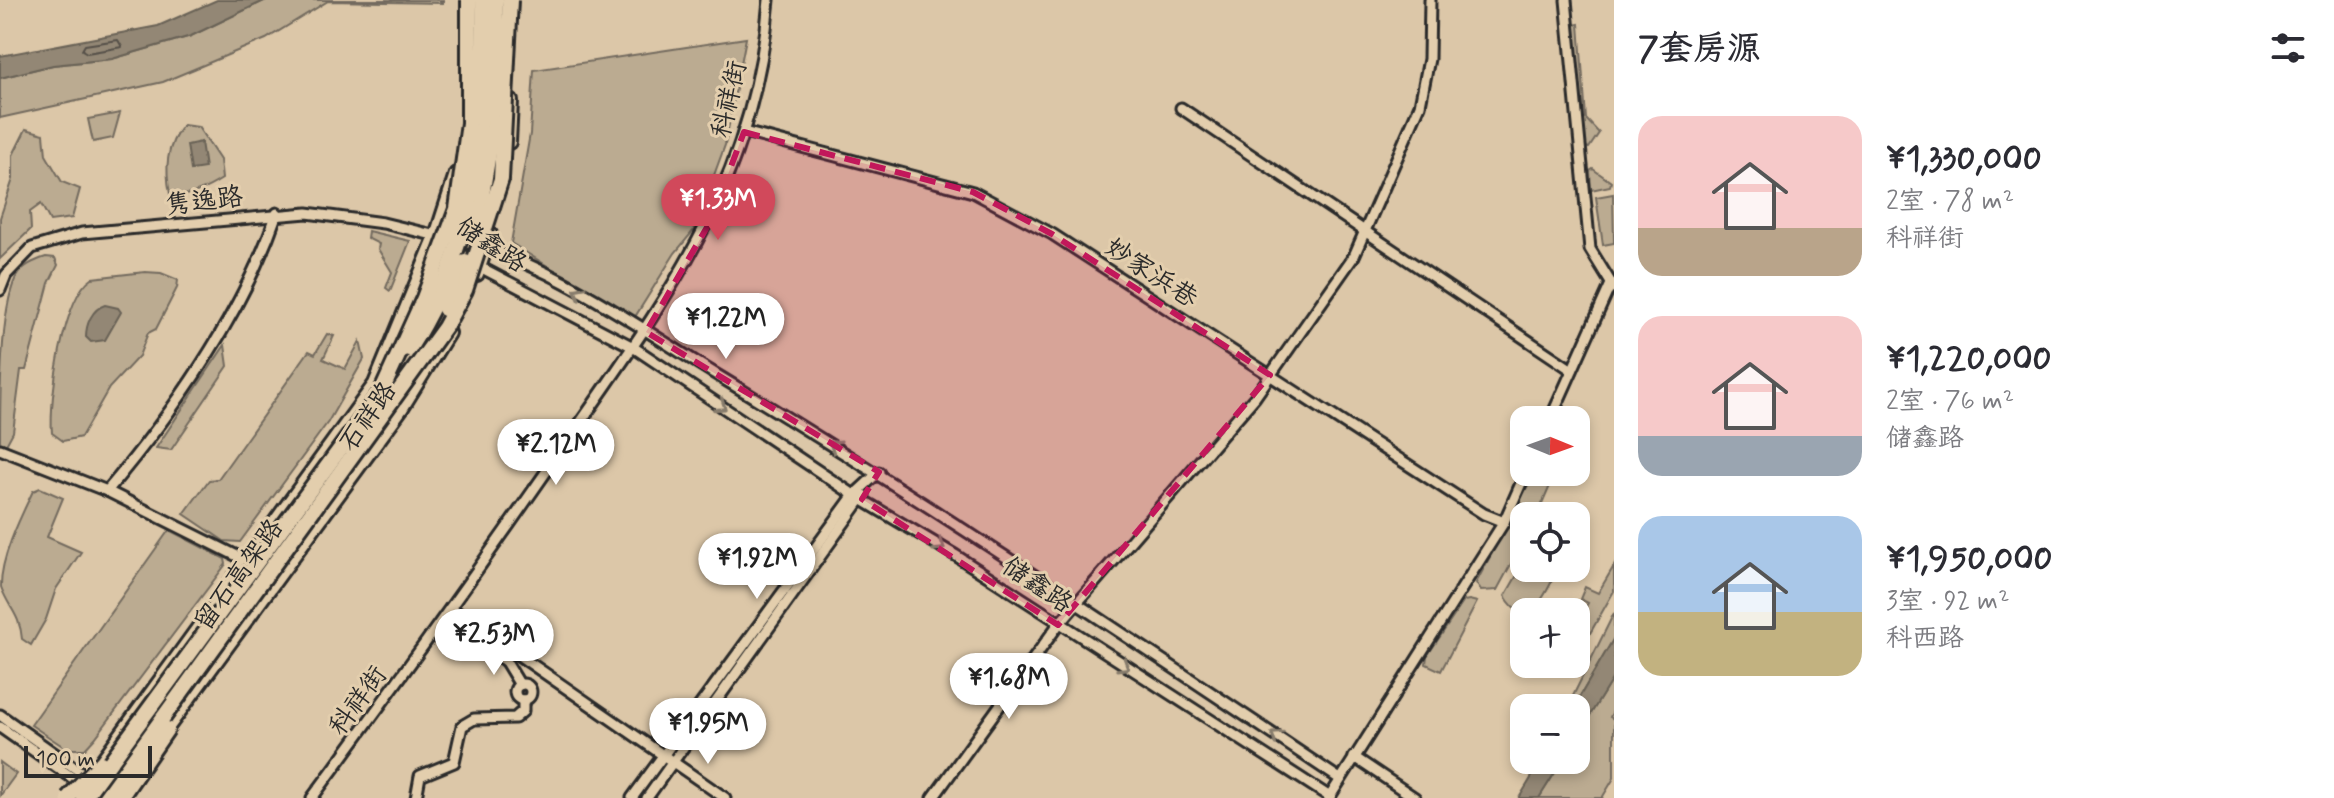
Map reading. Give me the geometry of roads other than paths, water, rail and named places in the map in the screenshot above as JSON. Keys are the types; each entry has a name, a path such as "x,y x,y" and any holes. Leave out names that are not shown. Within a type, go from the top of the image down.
{"highway":[{"name":"留石高架路","path":"381,393 429,286 457,209 469,123 470,0"},
{"name":"留石高架路","path":"86,787 125,741 381,393 428,319 451,269 467,221 484,105 483,0"},
{"name":"留石高架路","path":"408,376 441,318 479,224 493,129 496,0"},
{"name":"留石高架路","path":"109,798 445,327 465,290 501,179 509,0"},
{"path":"120,798 379,432 445,327"},
{"path":"68,798 125,741"}],"main road":[{"name":"石祥路","path":"75,798 86,787 375,384 455,182 471,66 470,0"},
{"name":"石祥路","path":"109,798 401,409 470,295 504,184 511,119 509,0"}],"street":[{"name":"科祥街","path":"312,798 452,609 646,332 710,222 732,173 744,132 769,0"},
{"path":"933,798 1058,625 1161,510 1270,375 1354,256 1420,105 1429,59 1430,0"},
{"path":"1556,406 1612,287 1590,249 1566,0"},
{"path":"1181,108 1363,233 1572,370"},
{"name":"妙家浜巷","path":"744,132 973,192 1052,234 1484,514 1504,522"},
{"name":"隽逸路","path":"0,290 19,260 32,248 82,233 277,213 346,217 436,236"},
{"path":"107,491 139,453 225,327 265,250 277,213"},
{"name":"储鑫路","path":"436,236 486,246 591,299 646,332 879,472 1340,779"},
{"name":"储鑫路","path":"436,236 480,267 633,347 858,497 1330,798"},
{"path":"0,449 107,491 247,561"},
{"path":"647,798 669,759 879,472"},
{"path":"1330,798 1504,522 1520,486"},
{"path":"452,609 725,798"},
{"path":"416,798 420,776 454,762 462,726 474,719 515,718 523,711 523,700 529,698 531,690 525,684 520,685 506,662 491,650"},
{"path":"0,715 86,787"},
{"path":"0,727 86,787 109,798"},
{"path":"1354,757 1415,798"},
{"path":"632,798 669,759"}],"water":[{"path":"217,0 266,0 191,36 112,59 53,65 0,78 0,56 158,26"},
{"path":"201,142 205,168 191,170 187,145"},
{"path":"105,305 118,308 121,312 105,340 91,342 86,337 89,322 93,313"},
{"path":"1614,638 1614,676 1590,715 1590,694 1581,694"},
{"path":"1534,774 1554,774 1539,798 1519,798"}]}
